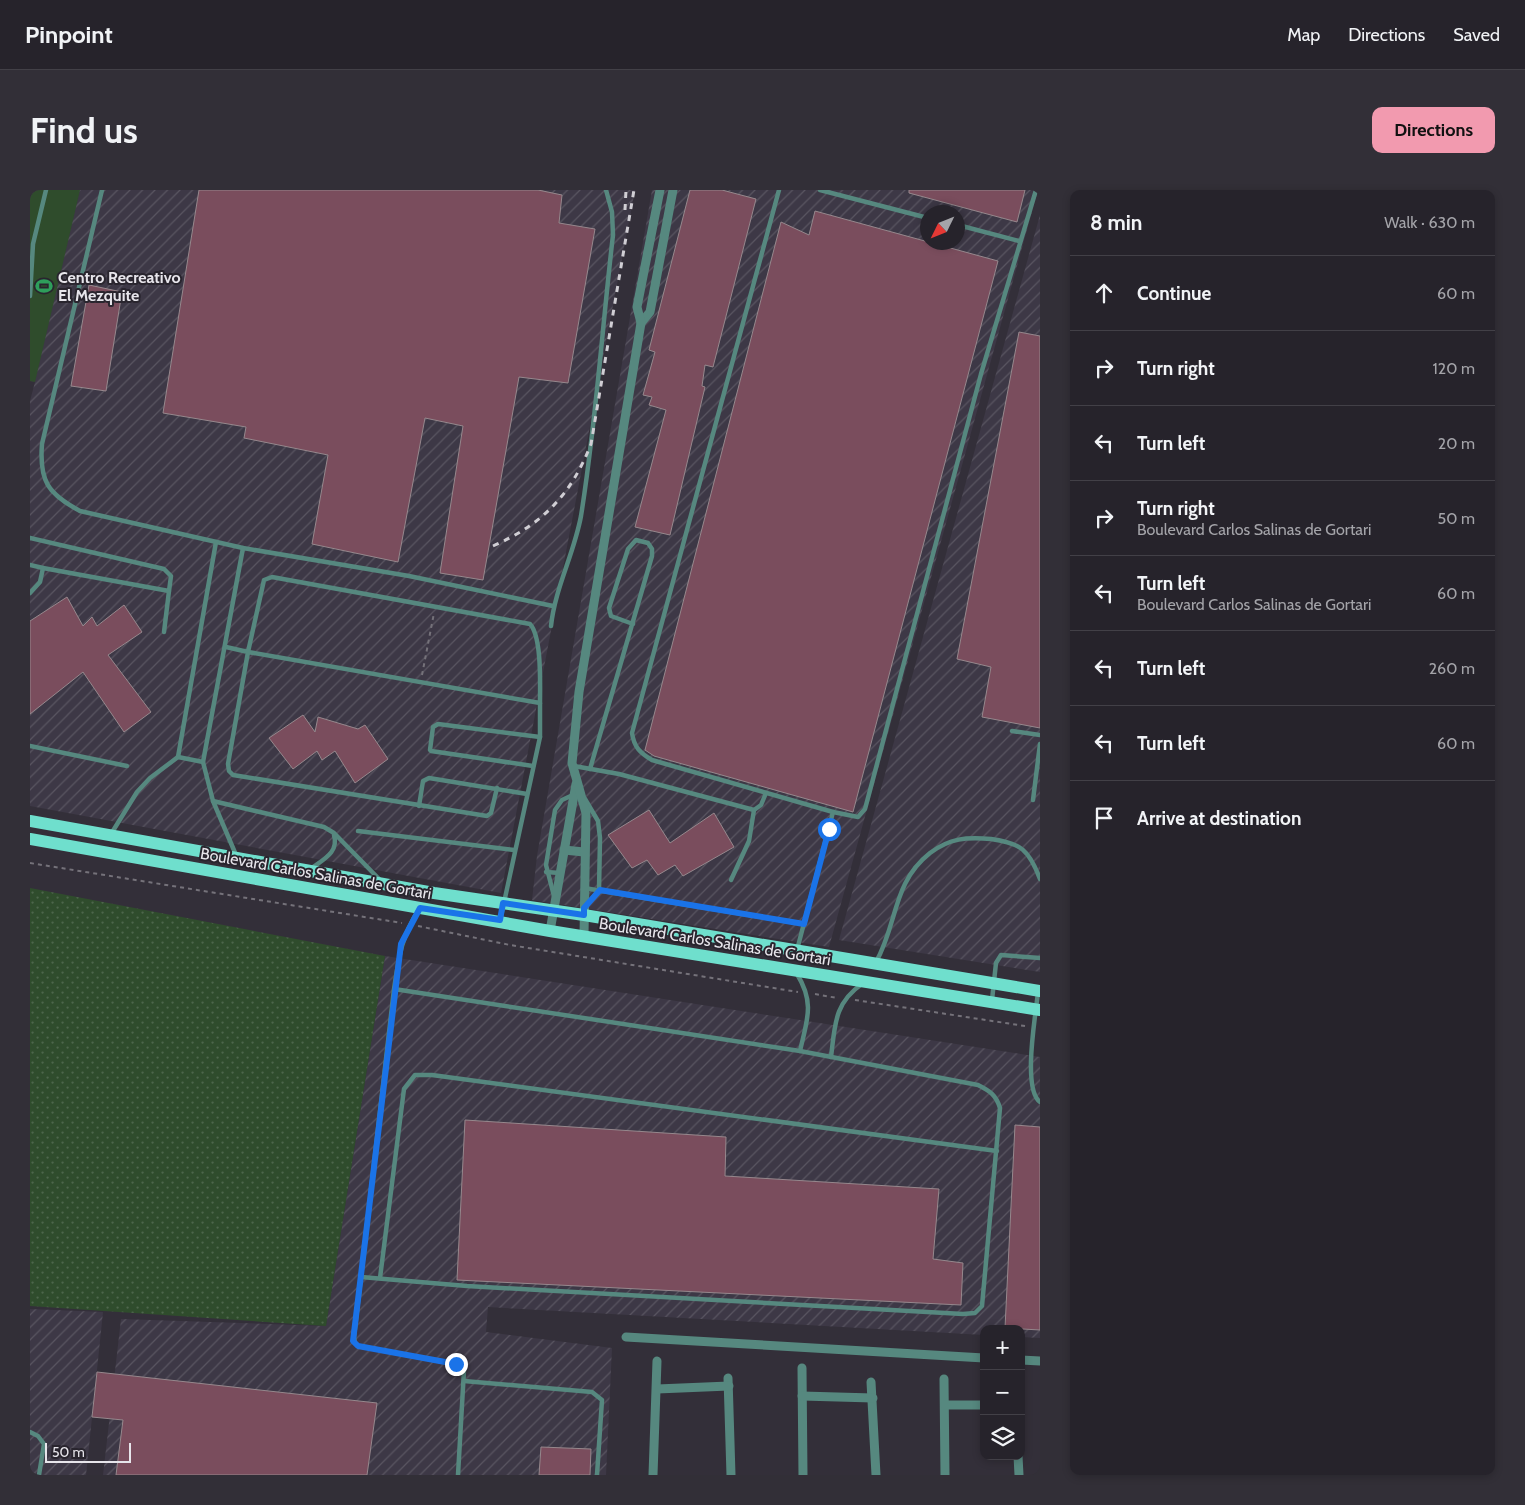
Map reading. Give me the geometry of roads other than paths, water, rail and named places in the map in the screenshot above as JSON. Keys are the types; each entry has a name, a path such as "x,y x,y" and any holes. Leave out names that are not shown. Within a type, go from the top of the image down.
{"main road":[{"name":"Boulevard Carlos Salinas de Gortari","path":"30,821 236,856 434,893 503,903 554,905 797,951 1039,990"},
{"name":"Boulevard Carlos Salinas de Gortari","path":"30,839 420,908 500,920 550,931 1038,1009"}],"street":[{"path":"584,936 586,813 578,794 572,766 579,692 641,323 637,307 660,190"},
{"path":"641,323 650,312 673,190"},
{"path":"550,931 564,850 578,794"},
{"path":"564,850 584,852"},
{"path":"626,1337 980,1358"},
{"path":"1025,1360 1040,1361"},
{"path":"654,1475 657,1361"},
{"path":"802,1368 803,1475"},
{"path":"944,1379 945,1475"},
{"path":"657,1389 729,1382 731,1475"},
{"path":"871,1382 876,1475"},
{"path":"802,1396 873,1398"},
{"path":"945,1405 980,1405"},
{"path":"1018,1460 1019,1475"}],"lane":[{"path":"30,296 33,244 46,190"},
{"path":"102,190 42,444 40,466 46,484 62,501 80,511 244,548 410,576 553,606"},
{"path":"551,626 553,606 580,519 594,429 613,235 612,212 606,190"},
{"path":"779,190 632,733 634,745 641,754 652,760 833,812 858,817 865,809 981,374 1019,241 1036,190"},
{"path":"820,190 920,216"},
{"path":"965,227 1019,241"},
{"path":"30,538 164,569 171,576 164,632"},
{"path":"590,769 633,624 652,556 652,549 648,543 636,540 628,549 609,608 611,616 633,624"},
{"path":"110,835 137,792 150,778 178,758 216,542"},
{"path":"236,856 213,801 203,762 244,548"},
{"path":"30,565 169,591"},
{"path":"30,593 40,582 42,568"},
{"path":"497,788 492,813 489,816 232,775 228,767 248,652 258,598 262,584 267,578 435,606 530,624 533,627 537,646 540,737 500,920"},
{"path":"226,647 540,703"},
{"path":"533,766 431,751 433,729 438,724 540,737"},
{"path":"1012,731 1040,735"},
{"path":"1033,800 1040,744"},
{"path":"30,746 127,766"},
{"path":"178,758 203,762"},
{"path":"572,766 619,774 754,810"},
{"path":"418,806 423,781 426,778 527,794"},
{"path":"730,880 748,841 754,810 761,805 766,793"},
{"path":"554,905 546,872 555,810 562,800 578,794 593,810 598,821 600,838 600,890 584,911"},
{"path":"213,801 324,827 334,833 383,883"},
{"path":"797,951 833,812"},
{"path":"358,831 514,850"},
{"path":"309,870 334,850 336,846 334,833"},
{"path":"875,963 888,938 902,888 912,869 937,848 954,839 967,837 1010,841 1020,846 1027,854 1040,879"},
{"path":"546,872 560,873"},
{"path":"584,888 804,924"},
{"path":"420,908 401,944 394,989 354,1337 355,1344 358,1346 456,1364 464,1370 458,1475"},
{"path":"992,1001 996,963 1001,955 1040,958"},
{"path":"795,970 807,993 810,1010 800,1051"},
{"path":"831,1057 837,1016 844,999 865,982"},
{"path":"361,1277 466,1286 954,1314 975,1313 982,1306 984,1296 1000,1108 996,1097 990,1091 978,1085 800,1051 394,989"},
{"path":"1039,990 1031,1057 1032,1091 1035,1098 1040,1102"},
{"path":"380,1278 404,1089 415,1075 432,1075 780,1120 997,1151"},
{"path":"464,1381 592,1392 598,1395 602,1400 598,1475"},
{"path":"30,1432 38,1436 44,1444 39,1475"}],"railway":[{"path":"625,210 626,190"},
{"path":"493,546 527,528 553,506 574,478 591,444 634,190"}],"place":[{"name":"Centro Recreativo El Mezquite","path":"44,286"}]}
